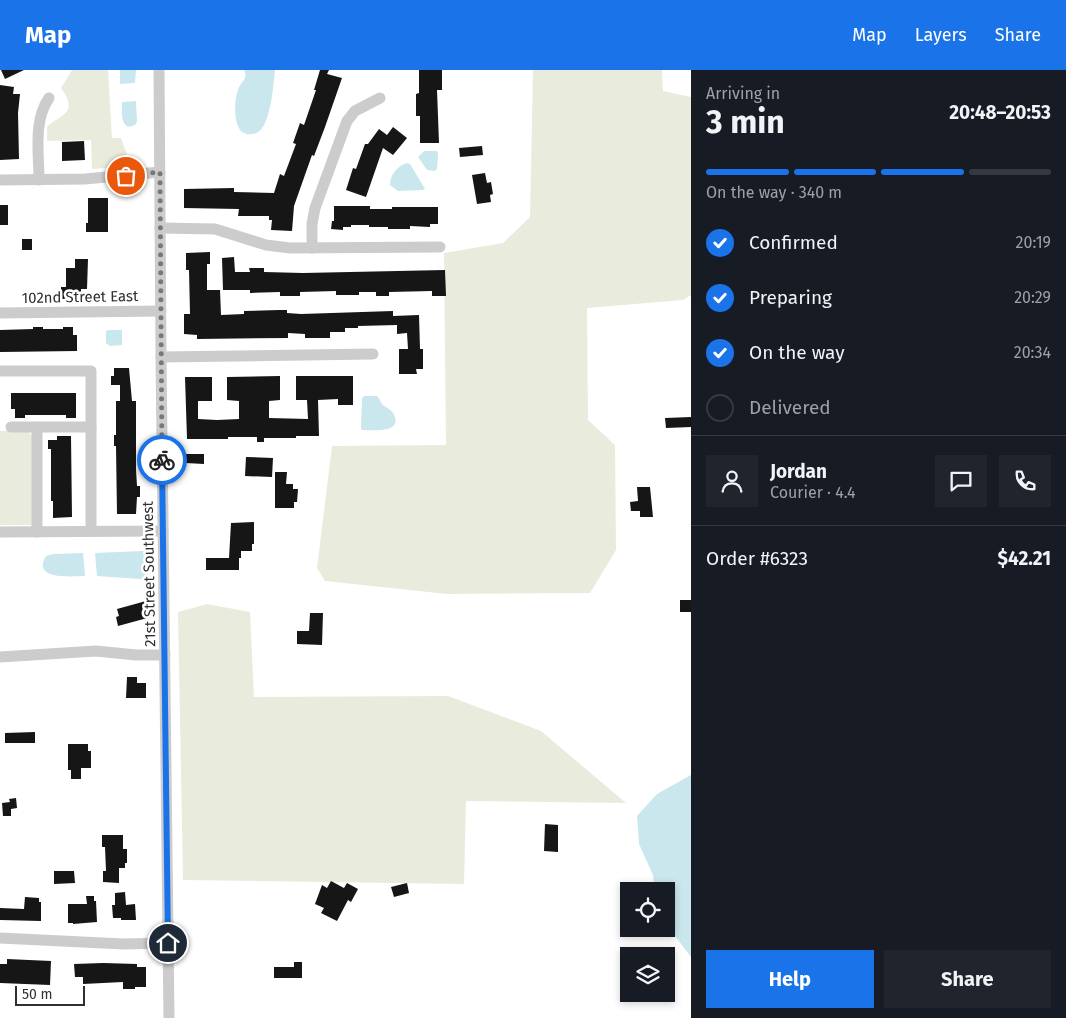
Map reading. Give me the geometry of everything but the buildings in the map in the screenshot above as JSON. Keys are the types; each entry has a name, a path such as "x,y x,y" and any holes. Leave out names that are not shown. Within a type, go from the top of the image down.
{"street":[{"name":"21st Street Southwest","path":"159,70 169,1018"},
{"path":"39,180 39,120 43,107 49,98"},
{"path":"312,248 312,224 315,208 348,121 355,111 380,98"},
{"path":"0,180 85,179 160,172"},
{"path":"160,228 215,229 266,245 290,248 440,247"},
{"name":"102nd Street East","path":"0,313 161,311"},
{"path":"161,357 373,354"},
{"path":"0,371 90,371 91,532"},
{"path":"37,426 37,532"},
{"path":"11,427 91,427"},
{"path":"0,532 163,531"},
{"path":"0,657 96,651 136,655 164,655"},
{"path":"0,938 124,944 168,943"}],"shaded area":[{"path":"72,70 108,70 112,138 121,138 131,166 92,169 91,140 47,141 47,127 63,115 68,108 69,103 61,88"},
{"path":"533,70 662,70 663,91 691,97 691,295 683,300 587,308 588,420 615,445 616,550 590,593 447,594 325,581 317,568 332,446 446,445 444,253 503,243 530,217"},
{"path":"0,431 28,431 34,439 34,525 0,525"},
{"path":"207,604 250,612 254,697 448,696 541,731 626,803 466,801 464,884 183,880 178,612"}],"water":[{"path":"120,70 136,70 135,83 120,84"},
{"path":"244,70 275,70 267,118 258,132 250,134 240,130 235,115 237,94 245,78"},
{"path":"136,101 137,122 135,125 128,127 123,119 122,102"},
{"path":"424,151 437,151 437,169 435,171 427,170 418,157"},
{"path":"407,163 410,164 425,189 398,191 390,185 395,171"},
{"path":"122,330 122,345 110,346 106,343 106,331"},
{"path":"364,396 377,396 382,404 393,413 396,420 395,425 386,429 362,430 362,398"},
{"path":"143,551 149,564 145,578 97,576 95,553"},
{"path":"83,553 85,576 55,575 44,570 43,564 46,556"},
{"path":"691,775 691,957 675,936 675,882 654,882 653,875 639,844 637,816 657,794"}],"way so far":[{"path":"126,176 160,172 162,460"}],"route":[{"path":"162,460 168,943"}]}
